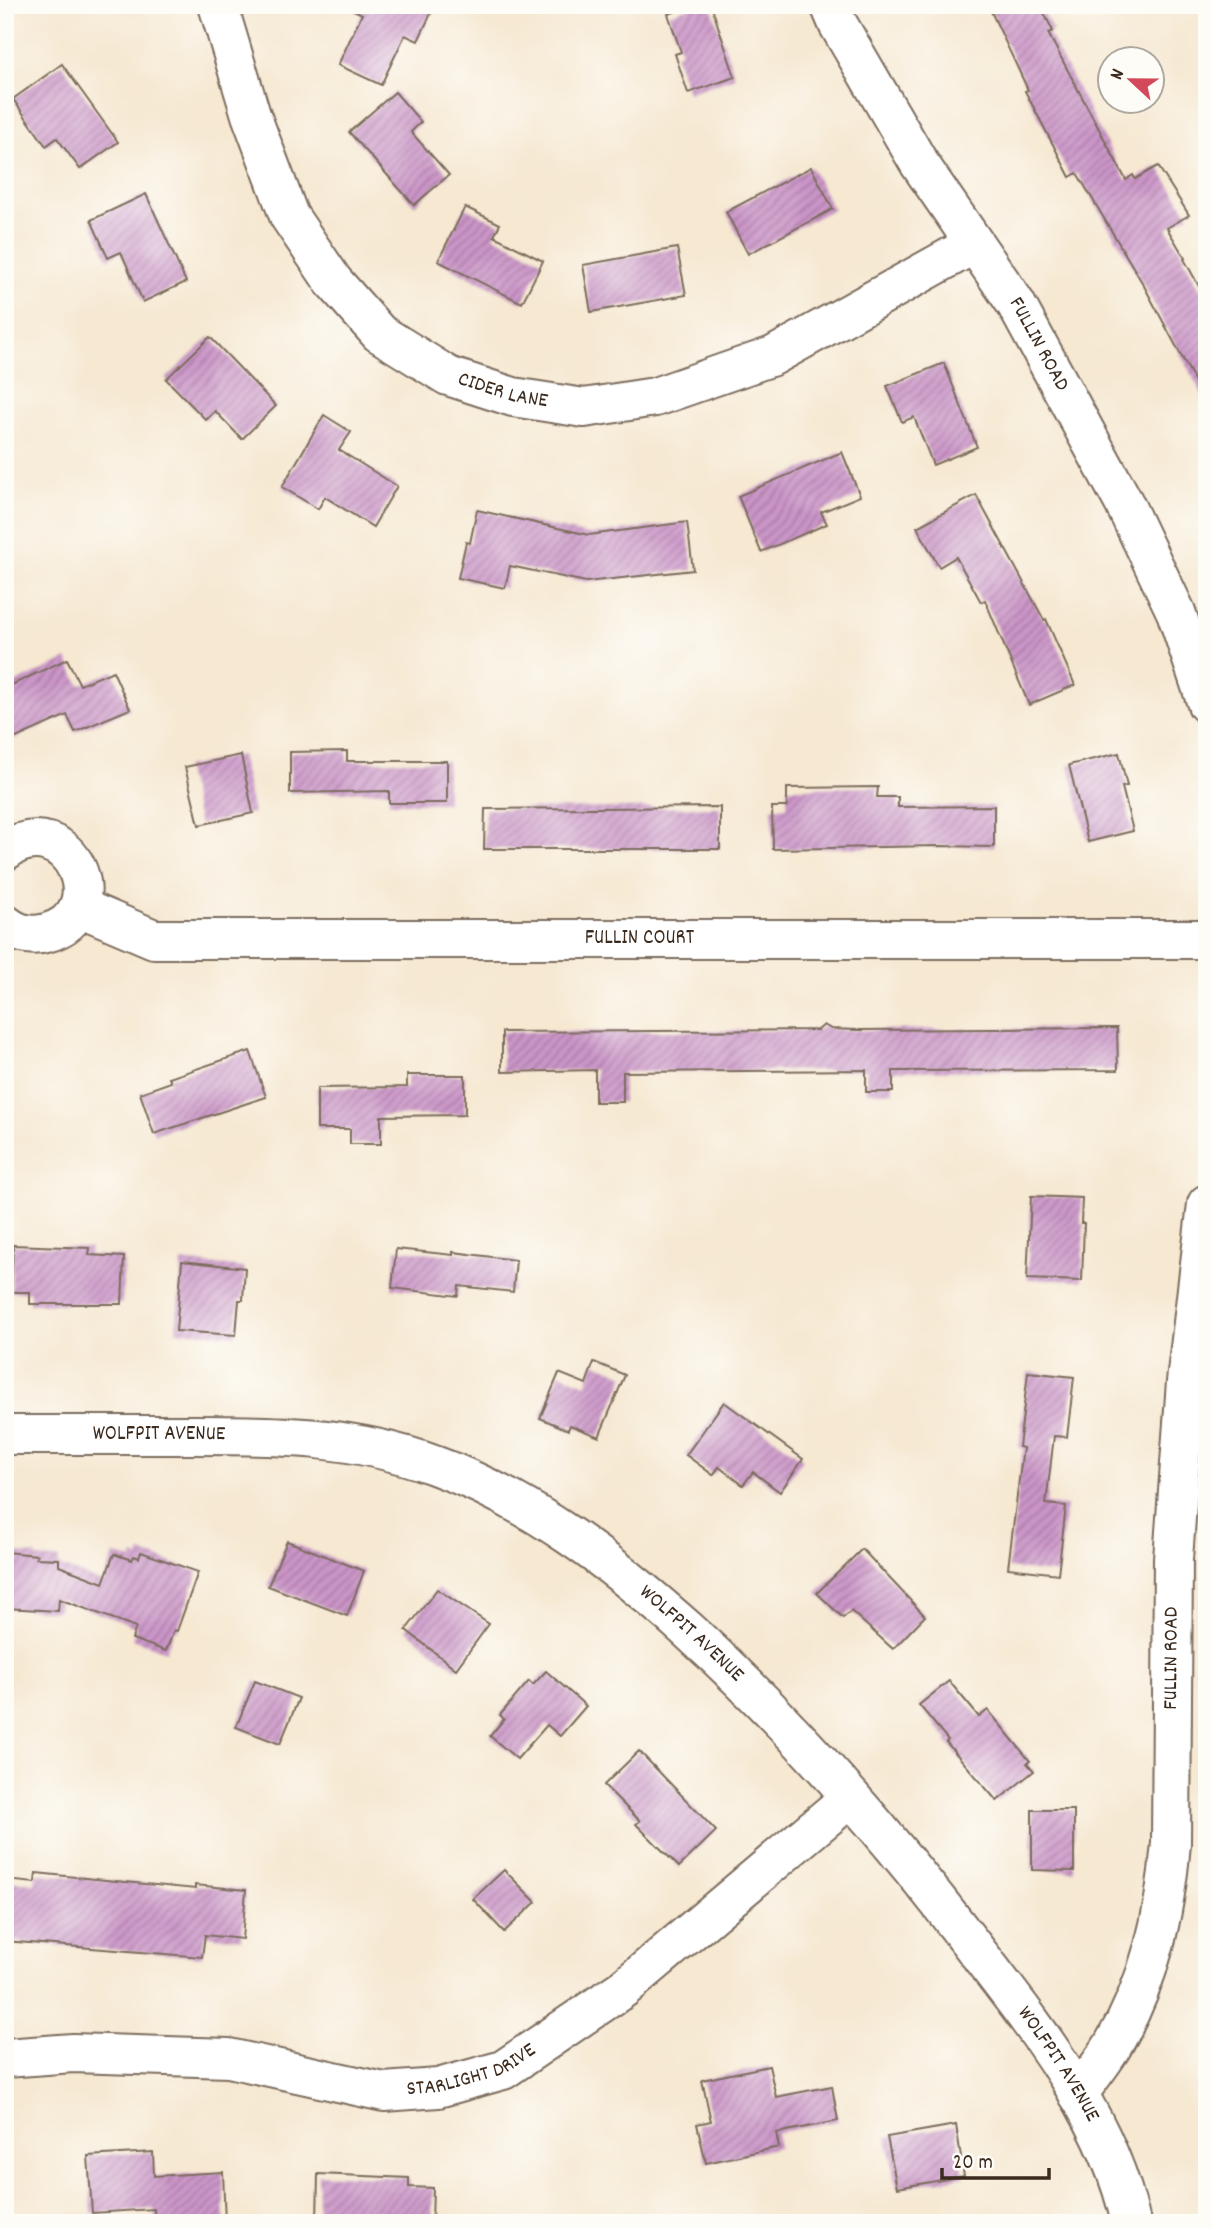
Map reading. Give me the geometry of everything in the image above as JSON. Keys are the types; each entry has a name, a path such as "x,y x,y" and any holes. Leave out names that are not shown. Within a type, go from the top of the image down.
{"street":[{"name":"CIDER LANE","path":"218,5 251,115 289,216 333,281 379,334 448,376 513,397 584,408 656,397 773,356 974,244"},
{"name":"FULLIN ROAD","path":"830,5 838,24 919,163 1016,304 1124,503 1176,612 1207,704"},
{"path":"5,851 15,844 30,840 47,841 62,848 74,859 81,875 83,891 79,907 69,921 56,931 40,935 23,934 5,924"},
{"name":"FULLIN COURT","path":"79,907 154,939 1207,939"},
{"name":"FULLIN ROAD","path":"1078,2094 1112,2047 1135,2001 1156,1943 1168,1882 1171,1843 1173,1559 1186,1382 1207,1204"},
{"name":"WOLFPIT AVENUE","path":"5,1436 276,1434 378,1448 467,1478 509,1498 582,1544 646,1594 732,1671 815,1756 913,1870 1018,2005 1078,2094 1118,2178 1131,2223"},
{"name":"STARLIGHT DRIVE","path":"5,2058 73,2053 229,2058 384,2092 438,2088 503,2070 624,1988 851,1797"}],"building":[{"path":"344,5 435,5 418,41 405,35 381,85 338,65 362,14"},
{"path":"696,5 711,5 735,77 688,93 675,54 681,52 668,14"},
{"path":"988,5 1040,5 1053,31 1048,33 1126,180 1133,175 1135,179 1158,166 1189,215 1167,228 1207,301 1207,404 1143,284 1077,173 1070,177 1025,91 1028,90"},
{"path":"62,64 118,142 80,169 57,138 46,146 13,99"},
{"path":"395,92 421,122 411,132 449,175 414,205 349,132"},
{"path":"811,167 833,209 748,254 726,212"},
{"path":"146,194 186,282 143,302 121,252 108,258 91,220"},
{"path":"465,207 500,224 494,236 543,261 522,303 438,261"},
{"path":"677,248 686,295 591,312 583,265"},
{"path":"210,337 276,406 242,439 215,411 206,420 166,379"},
{"path":"944,363 977,447 933,465 914,417 902,422 887,386"},
{"path":"324,415 351,432 339,450 397,486 373,527 325,497 318,509 282,487"},
{"path":"842,452 860,496 821,512 827,524 761,552 738,496"},
{"path":"976,495 1044,620 1046,619 1075,685 1029,705 985,600 981,602 956,557 939,567 917,527"},
{"path":"477,510 589,535 687,522 693,570 586,582 510,566 505,588 458,578 466,542 470,543"},
{"path":"67,659 80,685 113,671 130,709 75,732 67,715 5,743 5,688"},
{"path":"347,751 347,761 447,761 447,803 389,803 389,791 290,793 290,752"},
{"path":"1119,753 1127,786 1122,787 1133,831 1088,842 1069,765"},
{"path":"241,755 253,813 199,825 185,767"},
{"path":"878,787 877,797 898,797 898,807 994,806 994,847 773,849 772,807 787,807 787,788"},
{"path":"720,807 720,849 484,849 485,809"},
{"path":"824,1025 831,1029 858,1030 1117,1028 1118,1070 893,1071 893,1092 866,1092 866,1070 623,1072 623,1102 595,1102 595,1070 502,1072 502,1032 818,1030"},
{"path":"250,1051 266,1097 154,1134 140,1093 171,1082 169,1078"},
{"path":"407,1075 465,1075 465,1115 381,1116 381,1144 350,1144 350,1129 317,1129 317,1088 407,1087"},
{"path":"1031,1196 1082,1198 1082,1281 1027,1279"},
{"path":"13,1245 90,1248 89,1255 124,1257 122,1304 30,1304 30,1292 11,1292"},
{"path":"396,1249 453,1255 453,1252 516,1260 513,1292 459,1286 458,1296 392,1288"},
{"path":"182,1261 245,1268 243,1300 239,1300 236,1335 176,1331"},
{"path":"594,1362 625,1375 599,1437 570,1425 568,1430 540,1418 559,1373 586,1384"},
{"path":"1028,1372 1074,1377 1067,1437 1054,1436 1046,1504 1066,1506 1058,1574 1008,1568 1023,1448 1019,1447"},
{"path":"724,1402 803,1459 780,1492 753,1472 743,1485 719,1467 713,1475 686,1455"},
{"path":"287,1541 364,1571 347,1616 268,1586"},
{"path":"862,1549 925,1616 893,1649 851,1611 843,1618 817,1593"},
{"path":"5,1552 59,1559 59,1566 103,1583 114,1554 132,1560 134,1556 139,1558 141,1552 198,1572 177,1631 174,1630 166,1651 132,1639 136,1627 59,1599 58,1611 5,1608"},
{"path":"437,1589 489,1624 456,1669 406,1630"},
{"path":"546,1671 586,1706 560,1736 547,1725 517,1759 490,1736 504,1719 500,1715 529,1681 533,1685"},
{"path":"255,1681 299,1698 280,1744 236,1727"},
{"path":"949,1681 979,1717 988,1710 1030,1761 1027,1763 1034,1771 997,1801 946,1742 948,1740 919,1705"},
{"path":"639,1751 716,1831 679,1867 636,1824 640,1821 604,1785"},
{"path":"1032,1810 1074,1810 1074,1871 1032,1870"},
{"path":"504,1870 536,1902 504,1932 473,1899"},
{"path":"36,1873 195,1889 195,1885 246,1890 242,1939 205,1935 202,1957 5,1941 5,1880 35,1883"},
{"path":"769,2066 776,2097 832,2086 838,2121 776,2133 779,2147 706,2163 697,2124 711,2121 702,2080"},
{"path":"956,2125 964,2176 897,2188 887,2137"},
{"path":"153,2152 154,2176 223,2172 225,2223 155,2223 154,2209 92,2213 88,2156"},
{"path":"318,2174 409,2178 409,2187 433,2188 432,2223 317,2222"}]}
